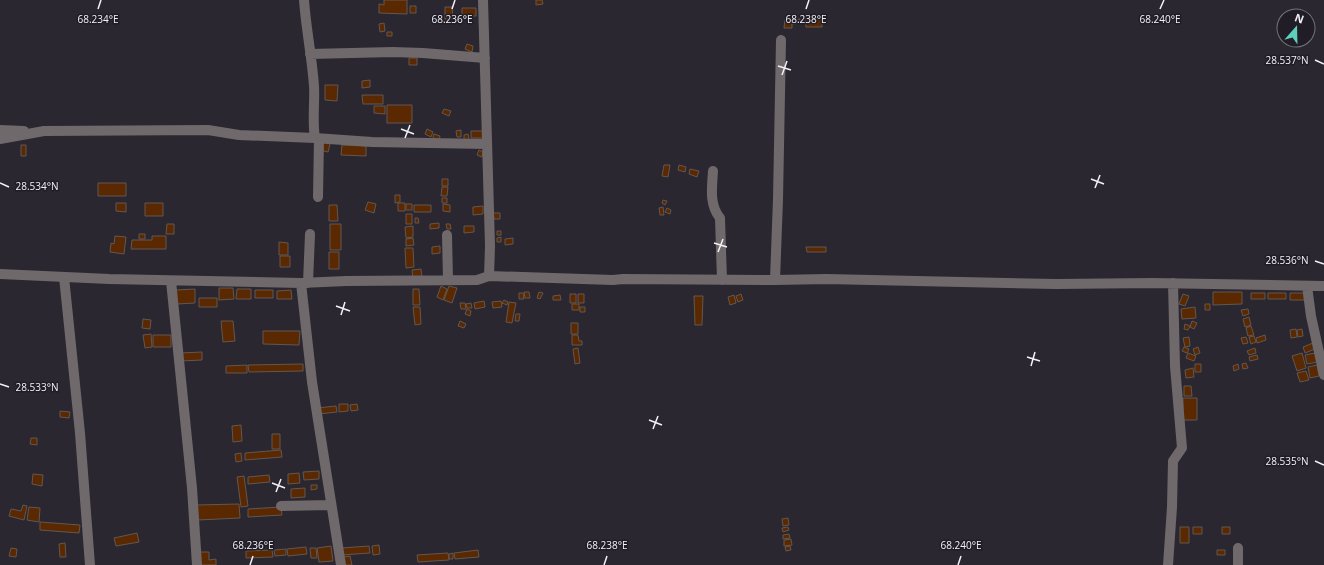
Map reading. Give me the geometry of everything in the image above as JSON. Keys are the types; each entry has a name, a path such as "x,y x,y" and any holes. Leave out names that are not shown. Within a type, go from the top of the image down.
{"street":[{"path":"304,0 314,86 313,125 317,138 318,197"},
{"path":"483,0 490,246 489,276"},
{"path":"775,280 781,40"},
{"path":"310,54 392,52 485,58"},
{"path":"0,130 208,130 239,135 372,142 487,144"},
{"path":"0,140 44,131"},
{"path":"713,171 711,198 716,213 720,218 722,280"},
{"path":"310,234 305,283 312,382 341,565"},
{"path":"447,235 448,280"},
{"path":"0,274 171,281 305,283 346,281 477,280 489,276 613,280 623,278 1056,284 1173,283 1324,286"},
{"path":"64,277 80,433 90,565"},
{"path":"171,281 192,488 197,565"},
{"path":"1168,565 1172,507 1173,461 1182,448 1176,366 1173,283"},
{"path":"1307,286 1311,316 1324,375"},
{"path":"280,506 331,505"},
{"path":"1238,548 1238,565"}],"building":[{"path":"384,0 407,0 407,14 379,13 379,4 384,5"},
{"path":"536,0 542,0 543,4 536,5"},
{"path":"410,6 416,6 416,13 410,13"},
{"path":"445,7 452,7 453,19 445,19"},
{"path":"462,8 476,8 476,16 462,16"},
{"path":"785,19 792,19 792,28 784,28"},
{"path":"800,19 800,23 793,24 793,20"},
{"path":"822,19 822,27 806,27 805,20"},
{"path":"384,23 385,31 380,32 379,24"},
{"path":"387,32 392,32 392,36 387,36"},
{"path":"467,44 473,46 472,52 465,49"},
{"path":"409,58 417,58 417,65 409,65"},
{"path":"370,80 370,87 362,88 362,81"},
{"path":"325,85 338,85 337,101 325,100"},
{"path":"362,95 383,95 383,104 363,104"},
{"path":"387,105 412,105 412,123 387,123"},
{"path":"374,106 385,106 385,114 374,113"},
{"path":"444,109 451,111 449,116 442,113"},
{"path":"427,129 433,132 431,137 425,134"},
{"path":"461,130 461,137 457,137 456,131"},
{"path":"471,131 483,131 483,138 471,138"},
{"path":"434,134 440,136 439,140 433,138"},
{"path":"468,134 469,140 464,140 464,135"},
{"path":"322,142 330,144 328,152 320,150"},
{"path":"21,145 26,145 26,156 21,156"},
{"path":"342,145 366,146 366,156 341,155"},
{"path":"479,150 483,152 482,157 477,155"},
{"path":"664,165 670,165 668,177 662,176"},
{"path":"679,165 686,167 685,172 678,170"},
{"path":"690,169 699,171 697,177 689,174"},
{"path":"442,179 448,179 448,186 442,186"},
{"path":"98,183 126,183 126,196 98,196"},
{"path":"442,187 448,187 447,196 441,196"},
{"path":"395,195 400,195 400,202 395,203"},
{"path":"442,198 447,198 447,203 442,203"},
{"path":"663,200 667,201 665,205 662,203"},
{"path":"368,202 376,204 374,213 365,210"},
{"path":"116,203 126,203 126,212 116,211"},
{"path":"145,203 163,203 163,216 145,216"},
{"path":"398,203 405,203 405,211 398,211"},
{"path":"406,204 412,204 412,210 406,210"},
{"path":"443,204 450,205 450,212 443,211"},
{"path":"329,205 337,205 338,221 329,221"},
{"path":"414,205 431,205 431,212 414,212"},
{"path":"483,206 483,214 473,215 473,207"},
{"path":"663,207 664,215 660,215 659,208"},
{"path":"667,208 671,210 670,214 665,212"},
{"path":"493,213 500,213 500,219 494,219"},
{"path":"406,214 412,214 412,224 406,224"},
{"path":"415,218 418,218 419,223 415,223"},
{"path":"439,223 439,228 430,229 430,224"},
{"path":"167,224 174,224 174,234 166,234"},
{"path":"330,224 341,224 341,250 330,250"},
{"path":"446,224 450,224 451,229 447,229"},
{"path":"413,226 413,237 406,238 405,227"},
{"path":"464,226 474,226 474,232 464,233"},
{"path":"497,231 501,231 501,235 497,235"},
{"path":"139,234 145,234 145,239 139,239"},
{"path":"115,236 126,237 124,254 110,252 111,243 114,244"},
{"path":"152,236 166,236 166,249 131,249 132,240 152,240"},
{"path":"501,237 501,242 497,242 497,238"},
{"path":"413,238 414,245 406,246 406,239"},
{"path":"513,238 513,244 505,245 505,239"},
{"path":"279,242 288,243 288,255 279,255"},
{"path":"440,246 440,253 432,254 432,247"},
{"path":"806,247 826,247 826,252 807,252"},
{"path":"405,248 413,248 414,267 406,268"},
{"path":"329,252 339,252 339,269 329,269"},
{"path":"280,256 290,256 290,267 280,267"},
{"path":"421,269 422,278 413,279 412,270"},
{"path":"441,286 447,289 443,300 437,297"},
{"path":"449,286 457,288 452,303 444,300"},
{"path":"219,288 233,288 234,299 219,300"},
{"path":"195,289 195,303 177,304 176,290"},
{"path":"237,289 251,289 251,299 236,299"},
{"path":"413,289 419,289 420,305 413,305"},
{"path":"255,290 273,290 273,298 255,298"},
{"path":"291,290 292,299 277,299 277,291"},
{"path":"524,292 529,292 530,298 525,298"},
{"path":"539,292 543,293 540,299 537,298"},
{"path":"1213,292 1242,292 1242,304 1213,305"},
{"path":"519,293 523,293 524,299 519,299"},
{"path":"1251,293 1265,293 1265,299 1251,299"},
{"path":"1268,293 1286,293 1286,299 1268,299"},
{"path":"1290,293 1305,293 1305,300 1290,300"},
{"path":"570,294 576,294 576,303 570,303"},
{"path":"578,294 584,294 584,303 578,303"},
{"path":"741,294 743,300 738,302 736,296"},
{"path":"1183,294 1189,296 1185,306 1179,304"},
{"path":"560,295 561,300 553,300 553,296"},
{"path":"734,295 736,303 730,305 728,297"},
{"path":"694,296 703,296 702,325 695,325"},
{"path":"199,298 217,298 217,307 199,307"},
{"path":"504,300 508,302 507,305 502,303"},
{"path":"484,301 485,307 475,309 474,303"},
{"path":"501,301 502,307 493,308 492,302"},
{"path":"509,302 516,303 512,323 506,322"},
{"path":"460,303 465,303 466,309 461,309"},
{"path":"471,303 472,308 467,308 466,304"},
{"path":"572,304 579,304 579,310 572,310"},
{"path":"1205,304 1210,304 1210,310 1205,310"},
{"path":"413,307 420,307 421,324 415,325"},
{"path":"580,307 585,307 585,312 580,312"},
{"path":"1195,307 1196,318 1182,319 1181,309"},
{"path":"467,309 471,311 470,316 465,314"},
{"path":"1248,309 1249,314 1243,316 1241,310"},
{"path":"516,314 520,314 519,321 515,321"},
{"path":"1249,317 1251,325 1245,327 1243,319"},
{"path":"143,319 151,320 150,329 142,328"},
{"path":"221,321 233,321 235,341 223,342"},
{"path":"460,321 466,324 464,328 458,326"},
{"path":"1192,321 1197,323 1194,329 1190,327"},
{"path":"571,323 578,323 578,334 571,334"},
{"path":"1185,324 1190,326 1188,330 1184,329"},
{"path":"1251,326 1254,335 1248,336 1246,328"},
{"path":"1296,329 1297,337 1291,338 1290,330"},
{"path":"1302,329 1303,336 1298,337 1297,330"},
{"path":"263,331 300,331 299,345 263,344"},
{"path":"151,334 152,347 145,348 143,335"},
{"path":"153,335 171,335 171,347 153,347"},
{"path":"572,335 578,335 579,341 582,341 582,345 572,345"},
{"path":"1265,335 1266,340 1257,343 1256,338"},
{"path":"1254,336 1256,342 1251,344 1249,337"},
{"path":"1189,337 1190,346 1185,347 1183,338"},
{"path":"1246,337 1248,343 1243,344 1241,338"},
{"path":"1313,343 1315,349 1305,353 1303,347"},
{"path":"1184,347 1189,349 1187,353 1182,351"},
{"path":"1198,347 1200,353 1195,355 1193,349"},
{"path":"578,348 580,363 575,364 573,349"},
{"path":"1255,348 1256,353 1249,355 1247,351"},
{"path":"202,352 202,360 181,361 181,353"},
{"path":"1188,353 1196,356 1194,361 1186,358"},
{"path":"1302,353 1306,368 1297,371 1292,356"},
{"path":"1315,353 1318,362 1307,364 1305,355"},
{"path":"1257,355 1258,359 1250,361 1249,357"},
{"path":"1246,363 1248,368 1243,369 1242,364"},
{"path":"303,364 303,371 249,372 248,365"},
{"path":"1195,364 1201,364 1201,372 1195,372"},
{"path":"1238,364 1239,369 1234,371 1233,366"},
{"path":"247,365 247,373 226,373 226,366"},
{"path":"1317,365 1319,376 1310,378 1308,367"},
{"path":"1193,368 1194,377 1186,378 1185,370"},
{"path":"1306,371 1309,380 1300,382 1297,373"},
{"path":"1184,386 1191,386 1192,396 1184,396"},
{"path":"1183,398 1197,398 1197,420 1183,420"},
{"path":"339,404 348,404 348,411 339,412"},
{"path":"357,404 358,410 351,411 350,405"},
{"path":"336,406 337,412 318,414 317,408"},
{"path":"60,411 70,412 69,418 60,417"},
{"path":"241,425 242,441 233,442 232,426"},
{"path":"272,434 280,434 280,449 272,449"},
{"path":"31,438 37,438 37,445 30,444"},
{"path":"281,450 282,457 245,460 245,453"},
{"path":"241,453 242,461 236,462 235,454"},
{"path":"319,471 319,479 304,480 303,472"},
{"path":"299,473 300,483 288,484 288,474"},
{"path":"33,474 43,475 42,486 32,484"},
{"path":"269,475 270,482 248,484 248,477"},
{"path":"244,476 248,506 241,507 237,477"},
{"path":"311,485 317,485 317,489 311,490"},
{"path":"305,488 305,497 291,498 291,489"},
{"path":"239,504 240,518 198,520 197,505"},
{"path":"23,505 27,506 24,520 9,516 11,509 21,511"},
{"path":"29,507 40,508 39,522 27,520"},
{"path":"281,507 282,515 248,517 248,509"},
{"path":"788,518 789,525 783,526 782,519"},
{"path":"40,522 80,525 79,533 40,530"},
{"path":"788,527 789,530 783,532 782,528"},
{"path":"1180,527 1189,527 1189,543 1180,543"},
{"path":"1193,527 1202,527 1202,534 1193,534"},
{"path":"1222,527 1230,527 1230,534 1222,534"},
{"path":"137,533 139,542 116,546 114,538"},
{"path":"789,534 790,538 783,539 783,535"},
{"path":"791,539 792,545 784,546 784,540"},
{"path":"65,543 66,557 60,557 59,544"},
{"path":"379,545 380,554 373,555 372,546"},
{"path":"331,546 333,561 319,562 317,548"},
{"path":"369,546 370,553 342,555 342,548"},
{"path":"790,546 791,550 786,551 785,547"},
{"path":"306,547 307,554 288,556 287,549"},
{"path":"11,548 17,549 16,557 9,556"},
{"path":"310,548 316,548 317,558 311,558"},
{"path":"286,549 286,555 275,556 274,550"},
{"path":"272,550 273,557 246,558 246,551"},
{"path":"478,550 479,557 455,559 454,553"},
{"path":"1217,550 1225,550 1225,555 1217,555"},
{"path":"200,552 209,552 209,560 216,559 216,565 201,565"},
{"path":"448,553 449,560 418,562 417,555"},
{"path":"453,553 453,559 449,559 449,554"},
{"path":"350,556 352,565 344,565 343,557"}]}
